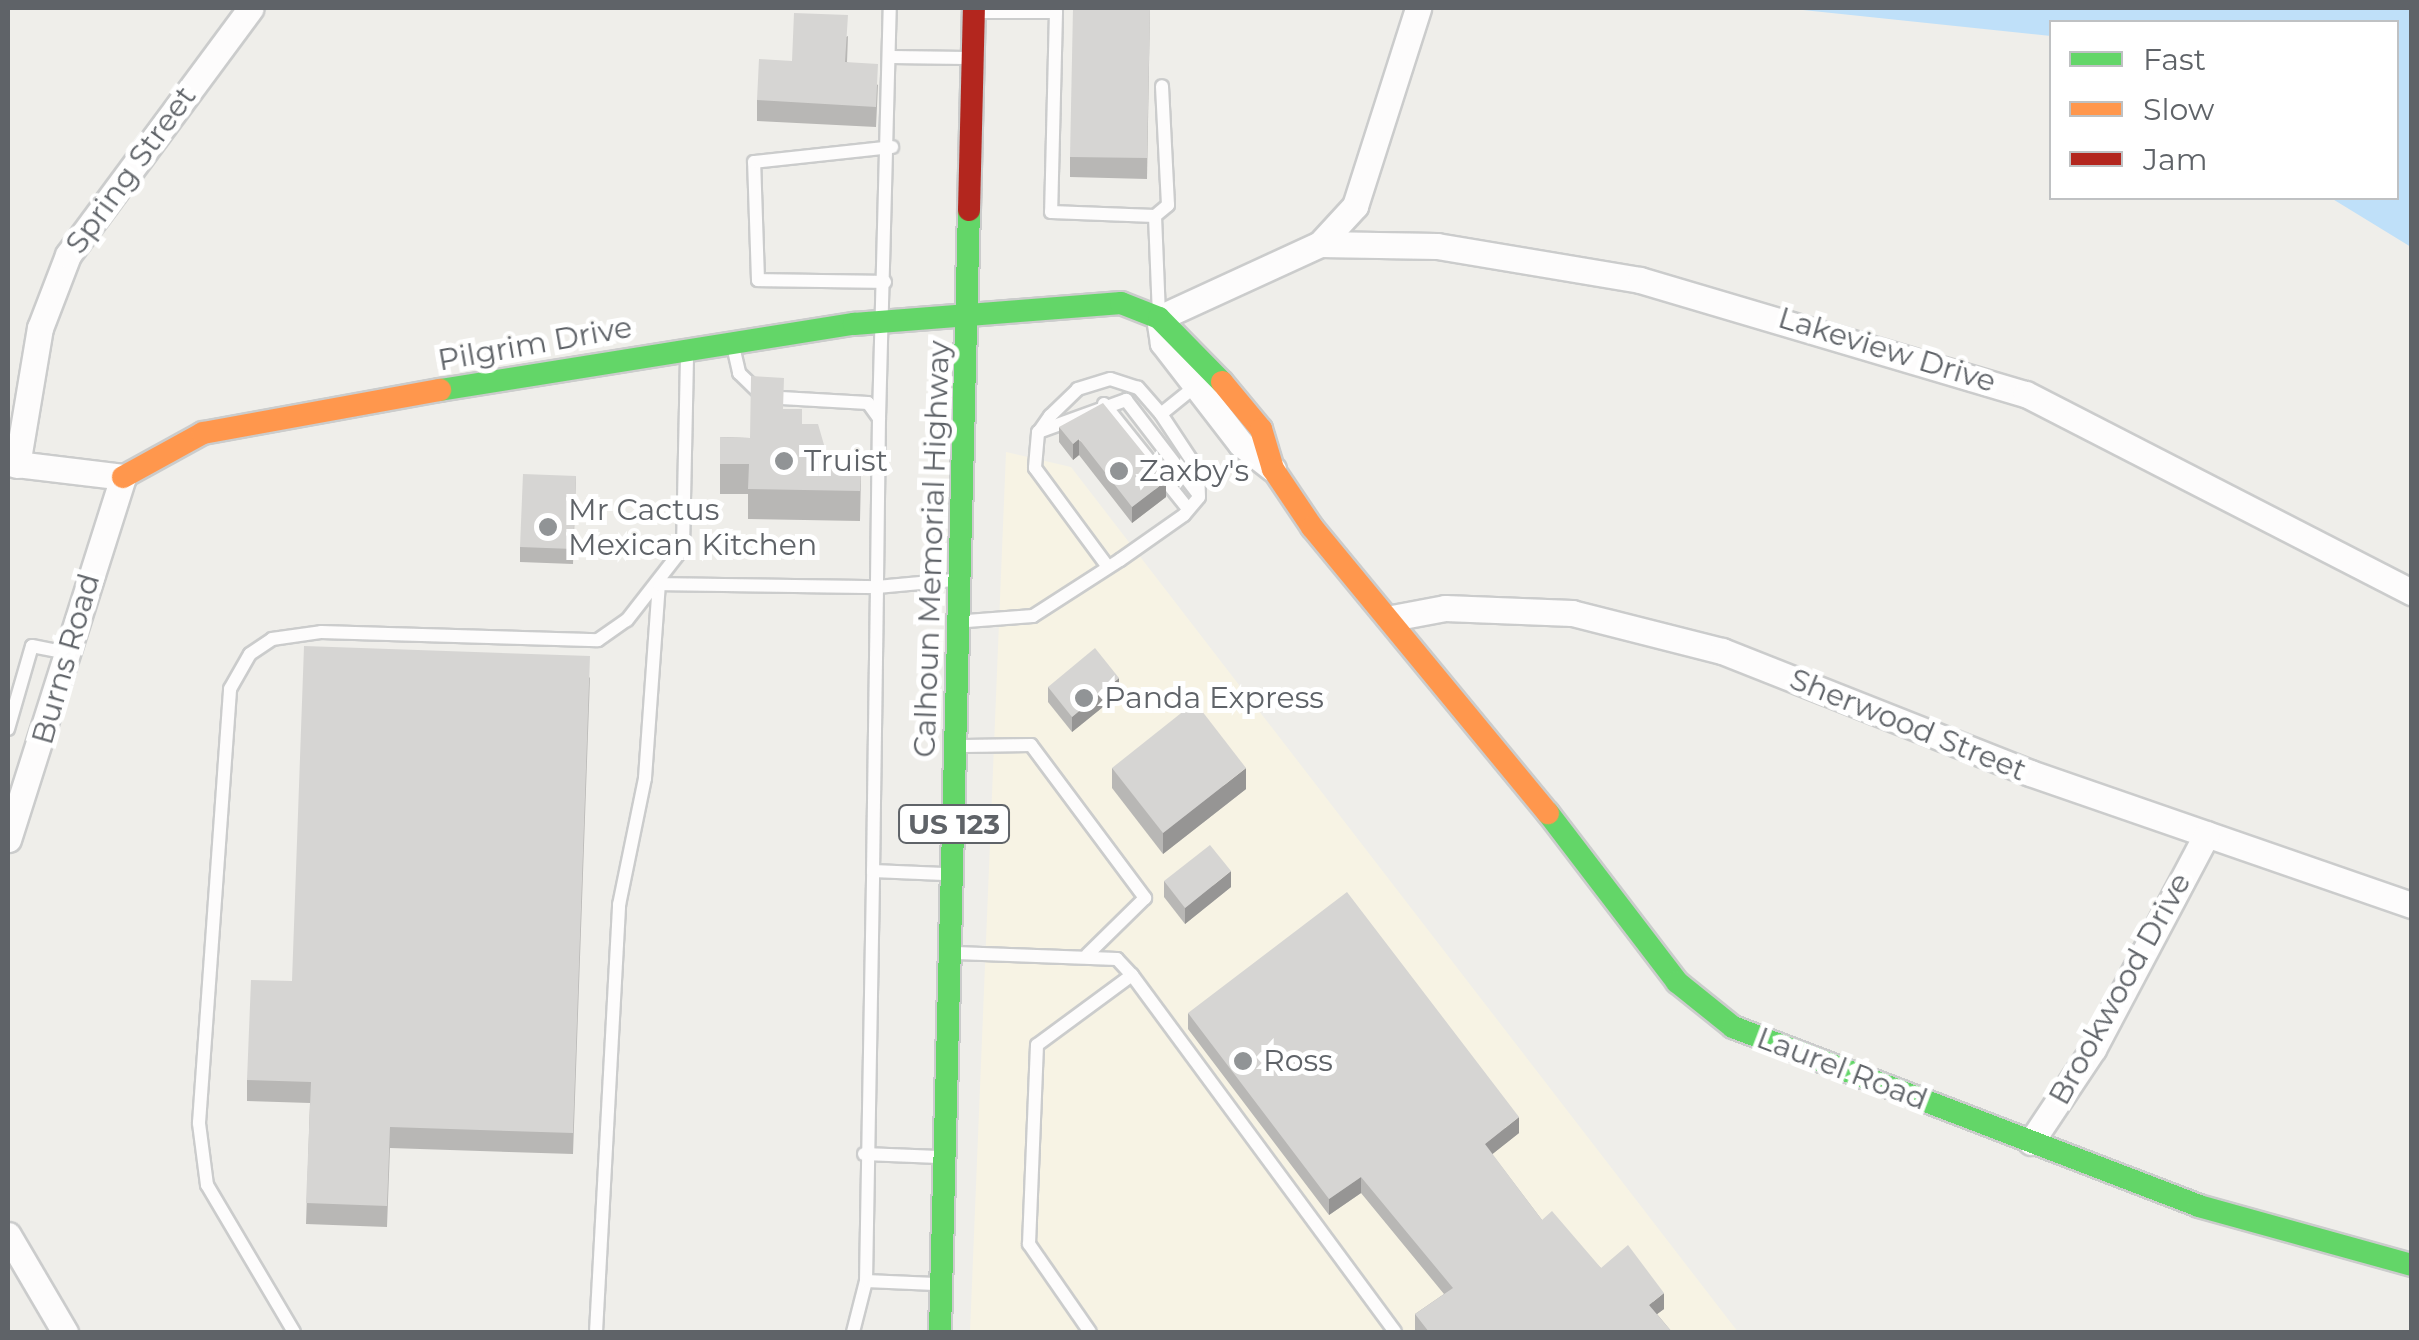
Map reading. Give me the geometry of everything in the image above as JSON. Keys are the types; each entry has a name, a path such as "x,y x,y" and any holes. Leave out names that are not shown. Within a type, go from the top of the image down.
{"main road":[{"name":"Calhoun Memorial Highway","path":"940,1332 970,316 974,10"},
{"name":"Pilgrim Drive","path":"123,477 203,433 688,346 1079,302 1159,318"},
{"name":"Laurel Road","path":"1159,318 1261,430 1273,469 1677,982 1734,1027 2272,1231 2412,1265"}],"street":[{"name":"Spring Street","path":"12,464 40,328 68,255 250,8"},
{"path":"1159,318 1320,244 1355,206 1418,8"},
{"name":"Lakeview Drive","path":"1320,244 1436,246 1640,280 2026,394 2412,592"},
{"name":"Laurel Road","path":"1159,318 1163,343 1241,444 1273,469"},
{"path":"12,464 123,477"},
{"name":"Burns Road","path":"8,840 30,792 64,652 123,477"},
{"name":"Sherwood Street","path":"1392,618 1518,609 1637,627 2412,905"},
{"name":"Brookwood Drive","path":"2031,1142 2093,1049 2207,834"},
{"path":"8,1235 65,1332"}],"lane":[{"path":"852,1332 866,1281 864,1154 879,418 892,147 890,8"},
{"path":"974,10 1056,12 1051,212 1155,216 1168,206 1162,86"},
{"path":"892,57 973,58"},
{"path":"885,282 758,280 754,162 892,147"},
{"path":"1155,216 1159,318"},
{"path":"732,340 739,373 764,397 868,403 879,418"},
{"path":"294,1332 207,1185 199,1123 230,690 250,654 272,639 321,632 598,640 659,584 683,548 688,346"},
{"path":"959,622 1033,616 1114,563 1199,496 1198,470 1161,414 1138,388 1110,379 1078,388 1038,432 1042,483 1114,563"},
{"path":"1161,414 1197,385"},
{"path":"1038,432 1104,404 1126,400 1199,496"},
{"path":"1104,404 1188,508"},
{"path":"659,584 877,587 960,580"},
{"path":"596,1332 619,905 645,774 659,584"},
{"path":"8,729 32,646 64,652"},
{"path":"956,746 1031,745 1144,898 1087,955"},
{"path":"872,871 953,874"},
{"path":"951,953 1117,959 1395,1332"},
{"path":"1090,1332 1029,1244 1037,1045 1132,975"},
{"path":"864,1154 946,1157"},
{"path":"866,1281 942,1284"}],"shaded area":[{"path":"1006,452 1071,467 1738,1332 970,1332"}],"water":[{"path":"1784,8 2411,8 2411,247 2334,200 2399,200 2399,20 2049,20 2049,36"}],"building":[{"path":"1073,8 1150,9 1147,158 1070,157"},
{"path":"794,13 848,15 845,62 878,64 876,107 757,100 759,59 792,61"},
{"path":"751,376 784,378 783,409 802,409 802,424 818,424 829,462 861,474 860,491 748,489 749,464 720,464 720,437 750,438"},
{"name":"Zaxby's","path":"1103,403 1166,481 1132,507 1079,439 1073,444 1059,427"},
{"name":"Mr Cactus Mexican Kitchen","path":"523,474 576,476 573,549 520,547"},
{"path":"304,646 590,656 573,1133 390,1127 387,1206 306,1203 311,1082 247,1080 251,980 292,981"},
{"path":"1095,648 1119,678 1072,717 1048,687"},
{"path":"1195,702 1246,768 1163,833 1112,768"},
{"path":"1210,845 1231,871 1185,908 1164,881"},
{"path":"1347,892 1519,1117 1485,1144 1542,1220 1552,1211 1601,1268 1628,1245 1664,1293 1649,1305 1672,1332 1429,1332 1415,1314 1453,1288 1361,1177 1329,1199 1188,1013"}],"traffic: fast":[{"path":"940,1332 969,210"},
{"path":"440,390 854,324 1121,303 1159,318 1222,382"},
{"path":"1548,813 1677,982 1733,1027 2199,1206 2412,1265"}],"traffic: slow":[{"path":"1222,382 1261,429 1273,469 1312,527 1548,813"},
{"path":"123,477 203,433 440,390"}],"traffic: jam":[{"path":"969,210 974,8"}],"place":[{"name":"Truist","path":"784,461"},
{"name":"Zaxby's","path":"1119,471"},
{"name":"Mr Cactus Mexican Kitchen","path":"548,527"},
{"name":"Panda Express","path":"1084,698"},
{"name":"Ross","path":"1243,1061"}]}
